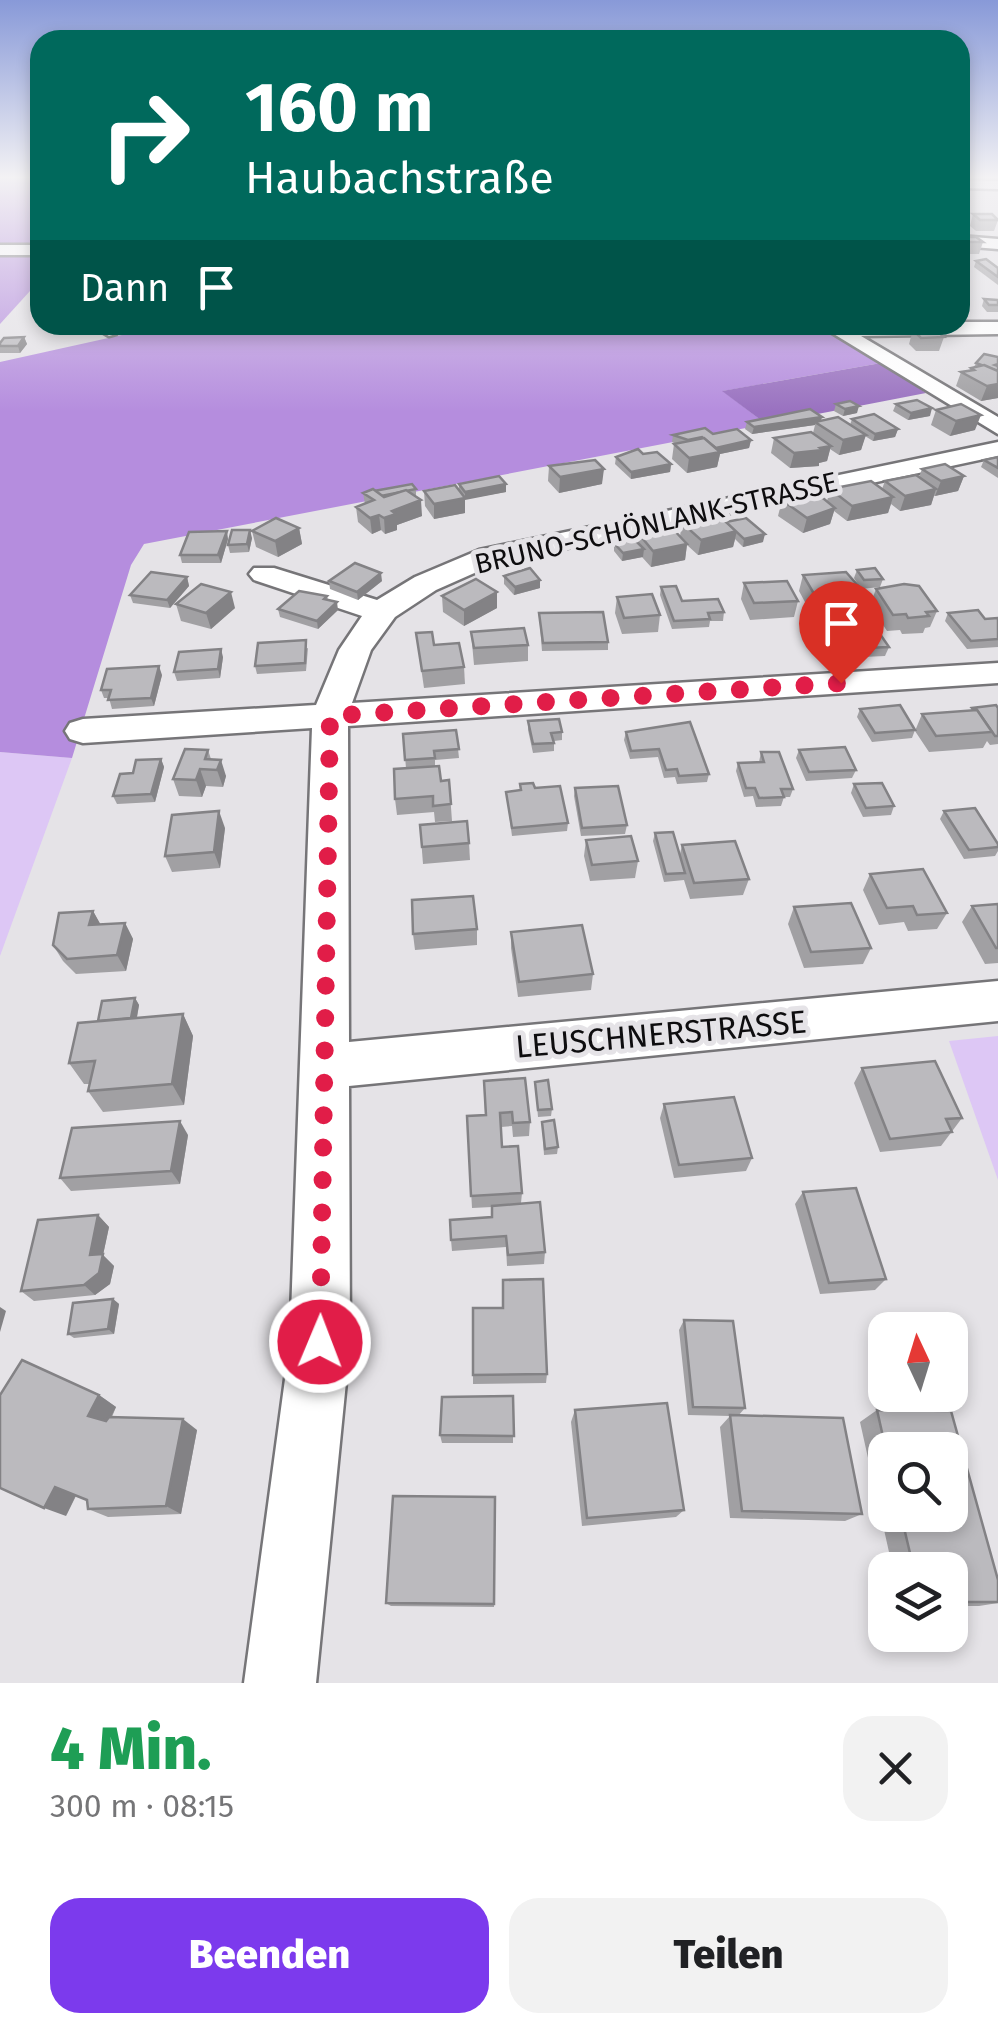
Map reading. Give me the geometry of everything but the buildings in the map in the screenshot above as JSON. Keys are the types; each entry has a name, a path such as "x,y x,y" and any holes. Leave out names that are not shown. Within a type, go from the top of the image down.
{"street":[{"path":"970,328 998,328"},
{"path":"845,335 998,428"},
{"name":"BRUNO-SCHÖNLANK-STRASSE","path":"280,1683 320,1342 330,716 348,657 378,611 432,579 489,556 998,449"},
{"path":"264,574 378,611"},
{"path":"83,731 998,673"},
{"name":"LEUSCHNERSTRASSE","path":"324,1066 998,1001"}],"shaded area":[{"path":"0,256 30,256 30,291 0,324"},
{"path":"122,335 838,335 881,363 723,391 766,424 144,544 131,565 72,758 0,752 0,362"},
{"path":"881,363 926,393 766,424 722,391"},
{"path":"0,752 72,758 0,956"},
{"path":"998,1036 998,1180 949,1041"}],"route":[{"path":"320,1342 330,716 841,683"}]}
